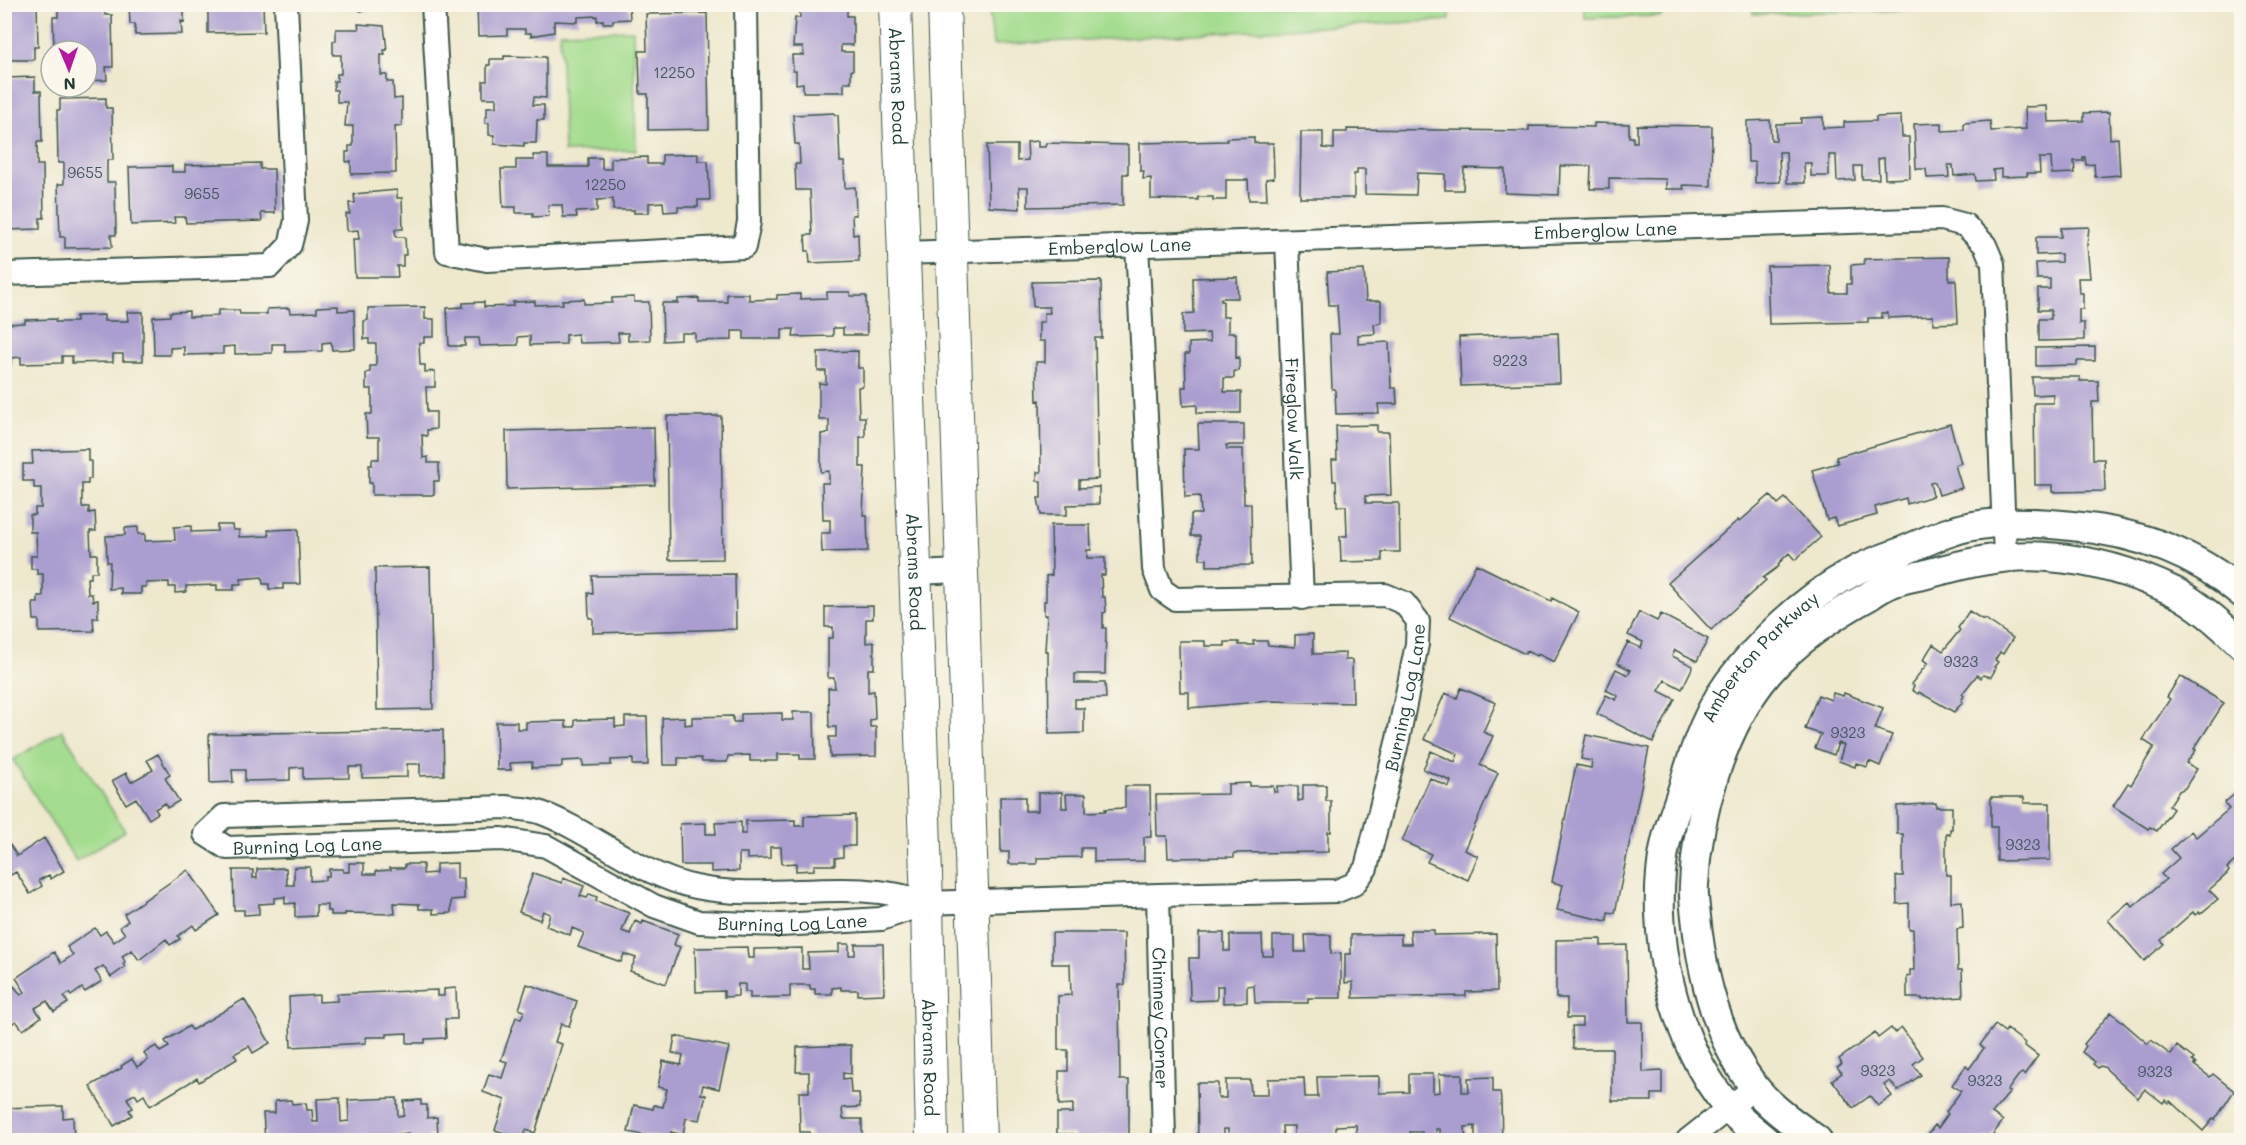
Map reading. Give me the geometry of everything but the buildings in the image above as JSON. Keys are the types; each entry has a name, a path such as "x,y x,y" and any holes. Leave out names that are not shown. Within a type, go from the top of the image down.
{"main road":[{"name":"Abrams Road","path":"895,4 902,253 927,903 932,1140"},
{"path":"944,4 950,251 980,1140"}],"street":[{"path":"4,274 270,266 290,244 296,221 286,4"},
{"path":"433,4 447,252 487,260 744,247 749,222 746,4"},
{"name":"Emberglow Lane","path":"902,253 1942,219 1965,225 1986,245 1993,264 2005,557"},
{"name":"Fireglow Walk","path":"1287,241 1302,598"},
{"name":"Burning Log Lane","path":"927,903 905,895 871,890 725,892 693,887 662,876 538,812 507,807 224,816 205,834 227,848 502,839 546,846 654,906 699,921 782,925 881,919 927,903 1337,891 1354,884 1366,867 1398,739 1417,644 1418,621 1404,603 1385,595 1175,599 1162,590 1154,569 1137,244"},
{"name":"Amberton Parkway","path":"1765,1140 1729,1108 1703,1072 1679,1019 1662,952 1659,904 1665,846 1702,728 1736,673 1780,624 1813,597 1853,571 1955,530 2003,523 2045,523 2098,528 2143,538 2192,558 2241,593"},
{"name":"Amberton Parkway","path":"1817,1140 1754,1088 1734,1057 1712,1005 1698,937 1694,887 1699,832 1715,775 1735,726 1768,672 1809,634 1840,611 1891,583 1953,566 2005,557 2046,556 2082,561 2146,581 2176,593 2205,612 2241,645"},
{"path":"914,573 962,571"},
{"name":"Chimney Corner","path":"1158,895 1164,1140"},
{"path":"1688,1140 1754,1088"}],"green space":[{"path":"1585,4 1671,5 1661,16 1585,18"},
{"path":"1753,4 2128,4 2128,5 1753,14"},
{"path":"989,5 1450,5 1450,20 993,45"},
{"path":"633,30 636,150 564,152 560,32"},
{"path":"62,730 125,831 76,861 13,760"}]}
